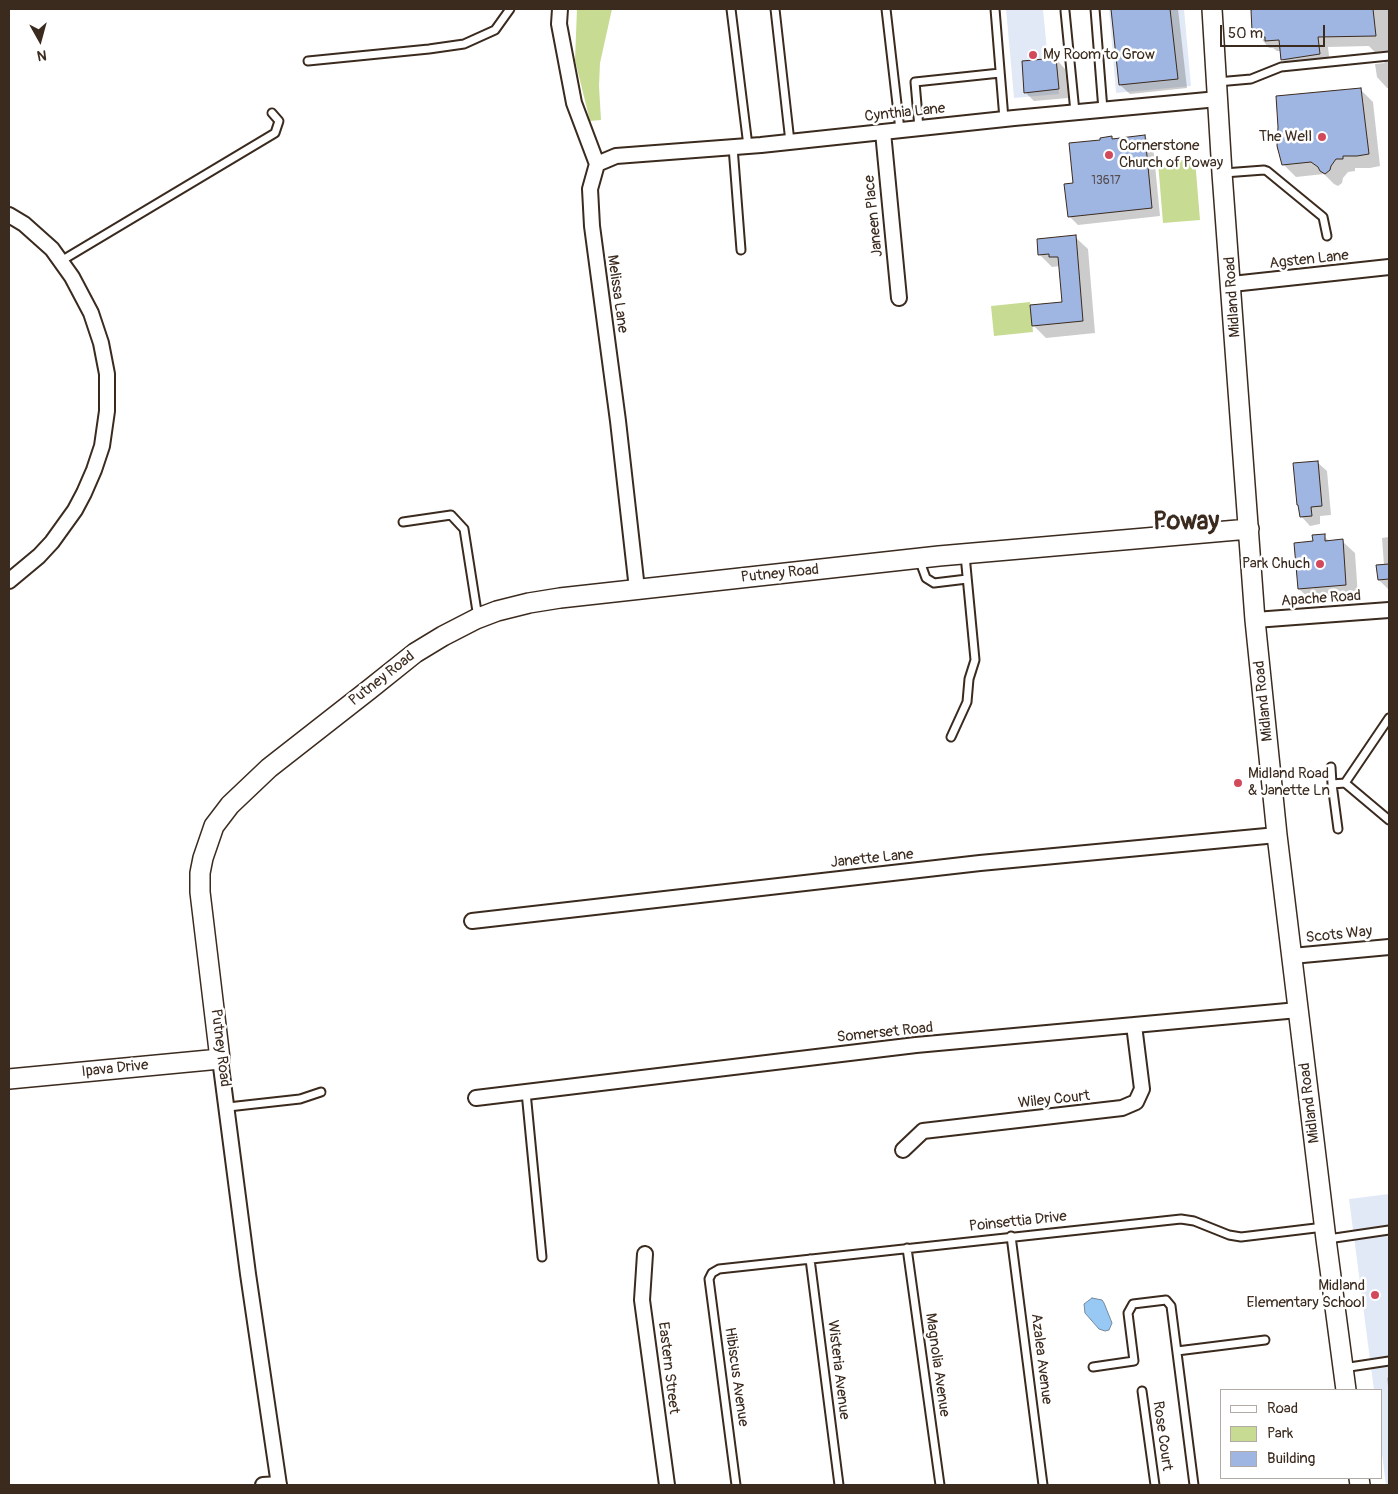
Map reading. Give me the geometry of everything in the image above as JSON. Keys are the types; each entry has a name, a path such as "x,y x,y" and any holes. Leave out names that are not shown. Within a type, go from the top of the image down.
{"street":[{"path":"560,9 559,24 574,103 597,164"},
{"name":"Midland Road","path":"1212,9 1222,173 1232,284 1256,620 1277,836 1346,1389"},
{"name":"Cynthia Lane","path":"597,164 616,156 748,146 1103,110 1217,90"},
{"name":"Janeen Place","path":"882,132 899,298"},
{"name":"Melissa Lane","path":"597,164 590,189 592,226 618,421 637,589"},
{"path":"9,215 24,224 52,249 72,276 91,313 101,343 107,374 106,411 102,446 84,493 63,526 39,556 9,580"},
{"name":"Agsten Lane","path":"1232,284 1389,267"},
{"name":"Putney Road","path":"279,1485 246,1264 200,892 200,872 214,826 236,799 269,768 408,659 443,636 478,618 528,603 637,589 964,554 1249,529"},
{"name":"Apache Road","path":"1256,620 1389,610"},
{"name":"Janette Lane","path":"472,921 980,863 1277,836"},
{"name":"Scots Way","path":"1292,956 1389,947"},
{"name":"Somerset Road","path":"476,1098 916,1045 1298,1010"},
{"name":"Wiley Court","path":"902,1150 923,1131 1122,1108 1136,1102 1142,1089 1134,1025"},
{"name":"Ipava Drive","path":"9,1079 220,1058"},
{"name":"Eastern Street","path":"646,1254 642,1300 667,1485"},
{"path":"264,1485 279,1485"}],"lane":[{"path":"308,60 464,44 495,30 510,9"},
{"path":"731,9 748,146"},
{"path":"775,9 790,142"},
{"path":"886,9 900,130"},
{"path":"995,9 1004,119"},
{"path":"1095,9 1103,110"},
{"path":"1065,11 1075,112"},
{"path":"1217,90 1282,67 1389,56"},
{"path":"919,128 915,82 1000,74"},
{"path":"61,261 275,133 279,121 272,113"},
{"path":"733,147 742,250"},
{"path":"1222,173 1268,171 1323,217 1327,236"},
{"path":"403,522 451,515 464,529 478,618"},
{"path":"951,737 967,702 969,679 975,660 964,554"},
{"path":"919,559 926,578 934,583 967,579"},
{"path":"1344,783 1389,718"},
{"path":"1331,766 1338,829"},
{"path":"1332,784 1344,783 1389,820"},
{"path":"228,1107 300,1099 321,1092"},
{"path":"526,1092 542,1257"},
{"name":"Poinsettia Drive","path":"712,1273 719,1268 1181,1219 1194,1220 1229,1235 1241,1236 1389,1230"},
{"name":"Azalea Avenue","path":"1011,1236 1043,1485"},
{"name":"Magnolia Avenue","path":"908,1248 940,1485"},
{"name":"Wisteria Avenue","path":"810,1259 839,1485"},
{"name":"Hibiscus Avenue","path":"712,1273 709,1279 736,1485"},
{"path":"1093,1367 1134,1361 1128,1313 1133,1304 1166,1300 1171,1306 1194,1485"},
{"path":"1177,1351 1265,1340"},
{"path":"1343,1368 1389,1361"},
{"name":"Rose Court","path":"1142,1391 1155,1485"}],"shaded area":[{"name":"My Room to Grow","path":"1006,9 1043,9 1047,50 1056,52 1059,94 1014,98"},
{"path":"1109,9 1184,9 1191,86 1116,93"},
{"name":"Midland Elementary School","path":"1389,1194 1389,1485 1386,1485 1383,1462 1383,1389 1374,1389 1349,1199"}],"green space":[{"path":"577,9 612,9 600,63 601,120 590,121 575,60"},
{"path":"1195,159 1200,220 1163,223 1158,162"},
{"path":"1030,302 1033,332 994,336 991,306"}],"water":[{"path":"1092,1298 1102,1300 1104,1303 1112,1323 1109,1330 1099,1329 1085,1313 1084,1304"}],"building":[{"path":"1111,9 1170,9 1178,79 1119,85"},
{"path":"1373,9 1376,36 1318,37 1320,54 1281,60 1279,40 1265,41 1265,37 1257,38 1257,31 1252,31 1251,10"},
{"path":"1056,58 1059,89 1024,93 1022,61"},
{"name":"The Well","path":"1361,88 1369,154 1343,156 1343,159 1336,159 1330,170 1325,174 1311,162 1282,165 1277,146 1276,96"},
{"path":"1145,135 1152,208 1068,217 1064,184 1073,183 1069,143 1100,140 1100,138 1112,136 1112,139"},
{"path":"1076,235 1083,321 1032,326 1030,305 1062,302 1058,257 1049,257 1049,254 1038,255 1037,239"},
{"path":"1318,461 1322,506 1311,507 1312,516 1300,517 1293,463"},
{"name":"Park Chuch","path":"1325,534 1325,541 1343,539 1346,585 1298,589 1294,543 1313,541 1312,535"},
{"path":"1389,564 1389,579 1378,580 1376,565"}],"place":[{"name":"My Room to Grow","path":"1033,55"},
{"name":"The Well","path":"1322,137"},
{"name":"Cornerstone Church of Poway","path":"1109,155"},
{"name":"Park Chuch","path":"1320,564"},
{"name":"Midland Road & Janette Ln","path":"1238,783"},
{"name":"Midland Elementary School","path":"1375,1295"}],"district":[{"name":"Poway","path":"1186,523"}]}
